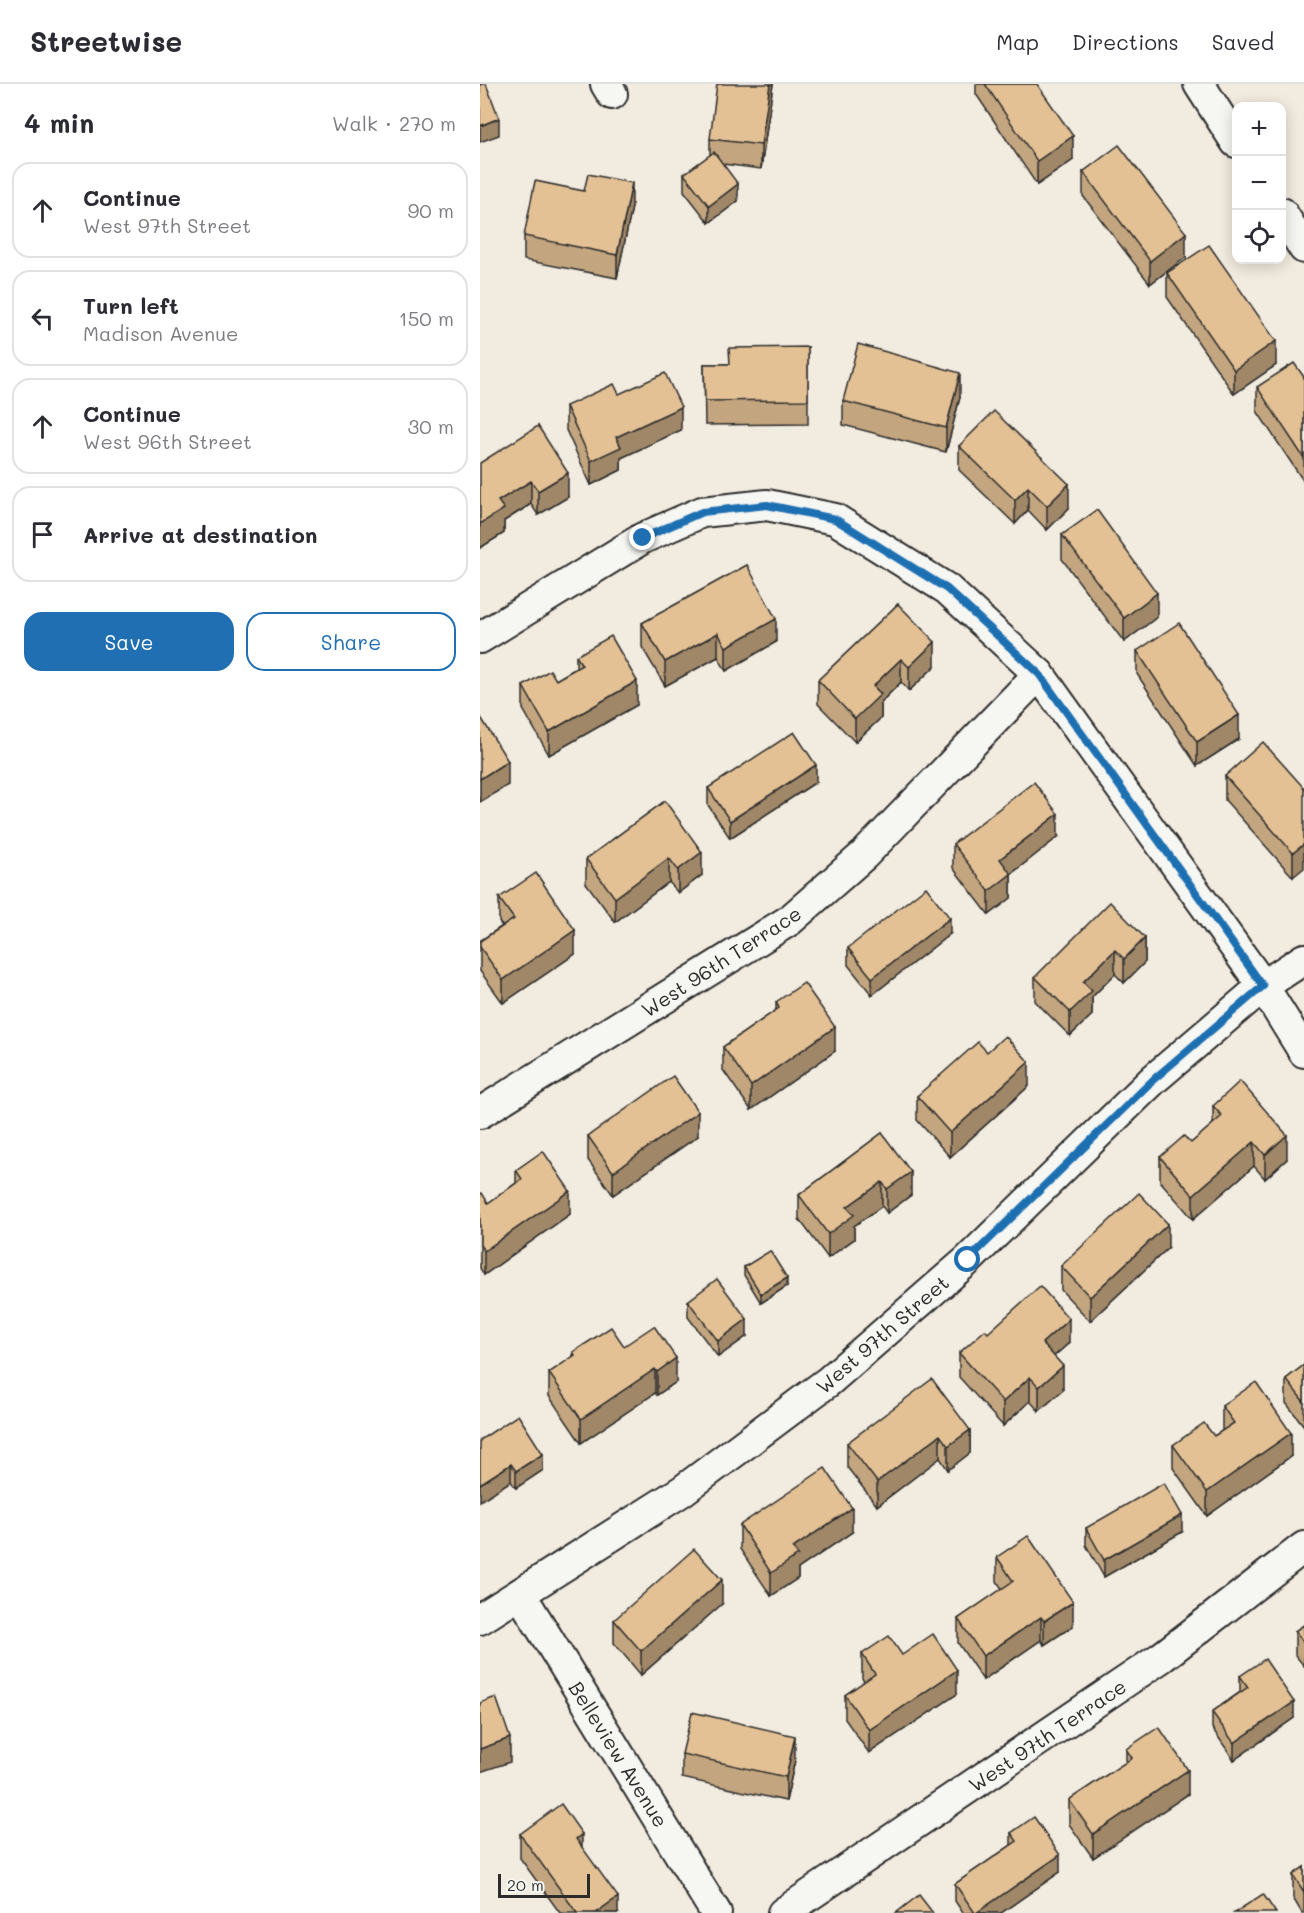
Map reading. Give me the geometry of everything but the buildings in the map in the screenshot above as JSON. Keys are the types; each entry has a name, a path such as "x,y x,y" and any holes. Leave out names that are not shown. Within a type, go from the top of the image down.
{"street":[{"path":"1199,84 1232,136"},
{"path":"1286,221 1304,248"},
{"path":"480,638 643,538 702,512 767,505 835,519 947,589 1039,674 1263,986 1304,1052"},
{"name":"West 96th Terrace","path":"480,1113 790,920 864,855 1039,674"},
{"name":"West 97th Street","path":"480,1619 682,1491 829,1381 968,1260 1154,1079 1263,986 1304,958"},
{"name":"West 97th Terrace","path":"783,1913 1161,1657 1304,1547"},
{"name":"Belleview Avenue","path":"521,1594 716,1913"}],"route":[{"path":"643,538 702,512 767,505 835,519 947,589 1039,674 1263,986 1154,1079 968,1260"}]}
